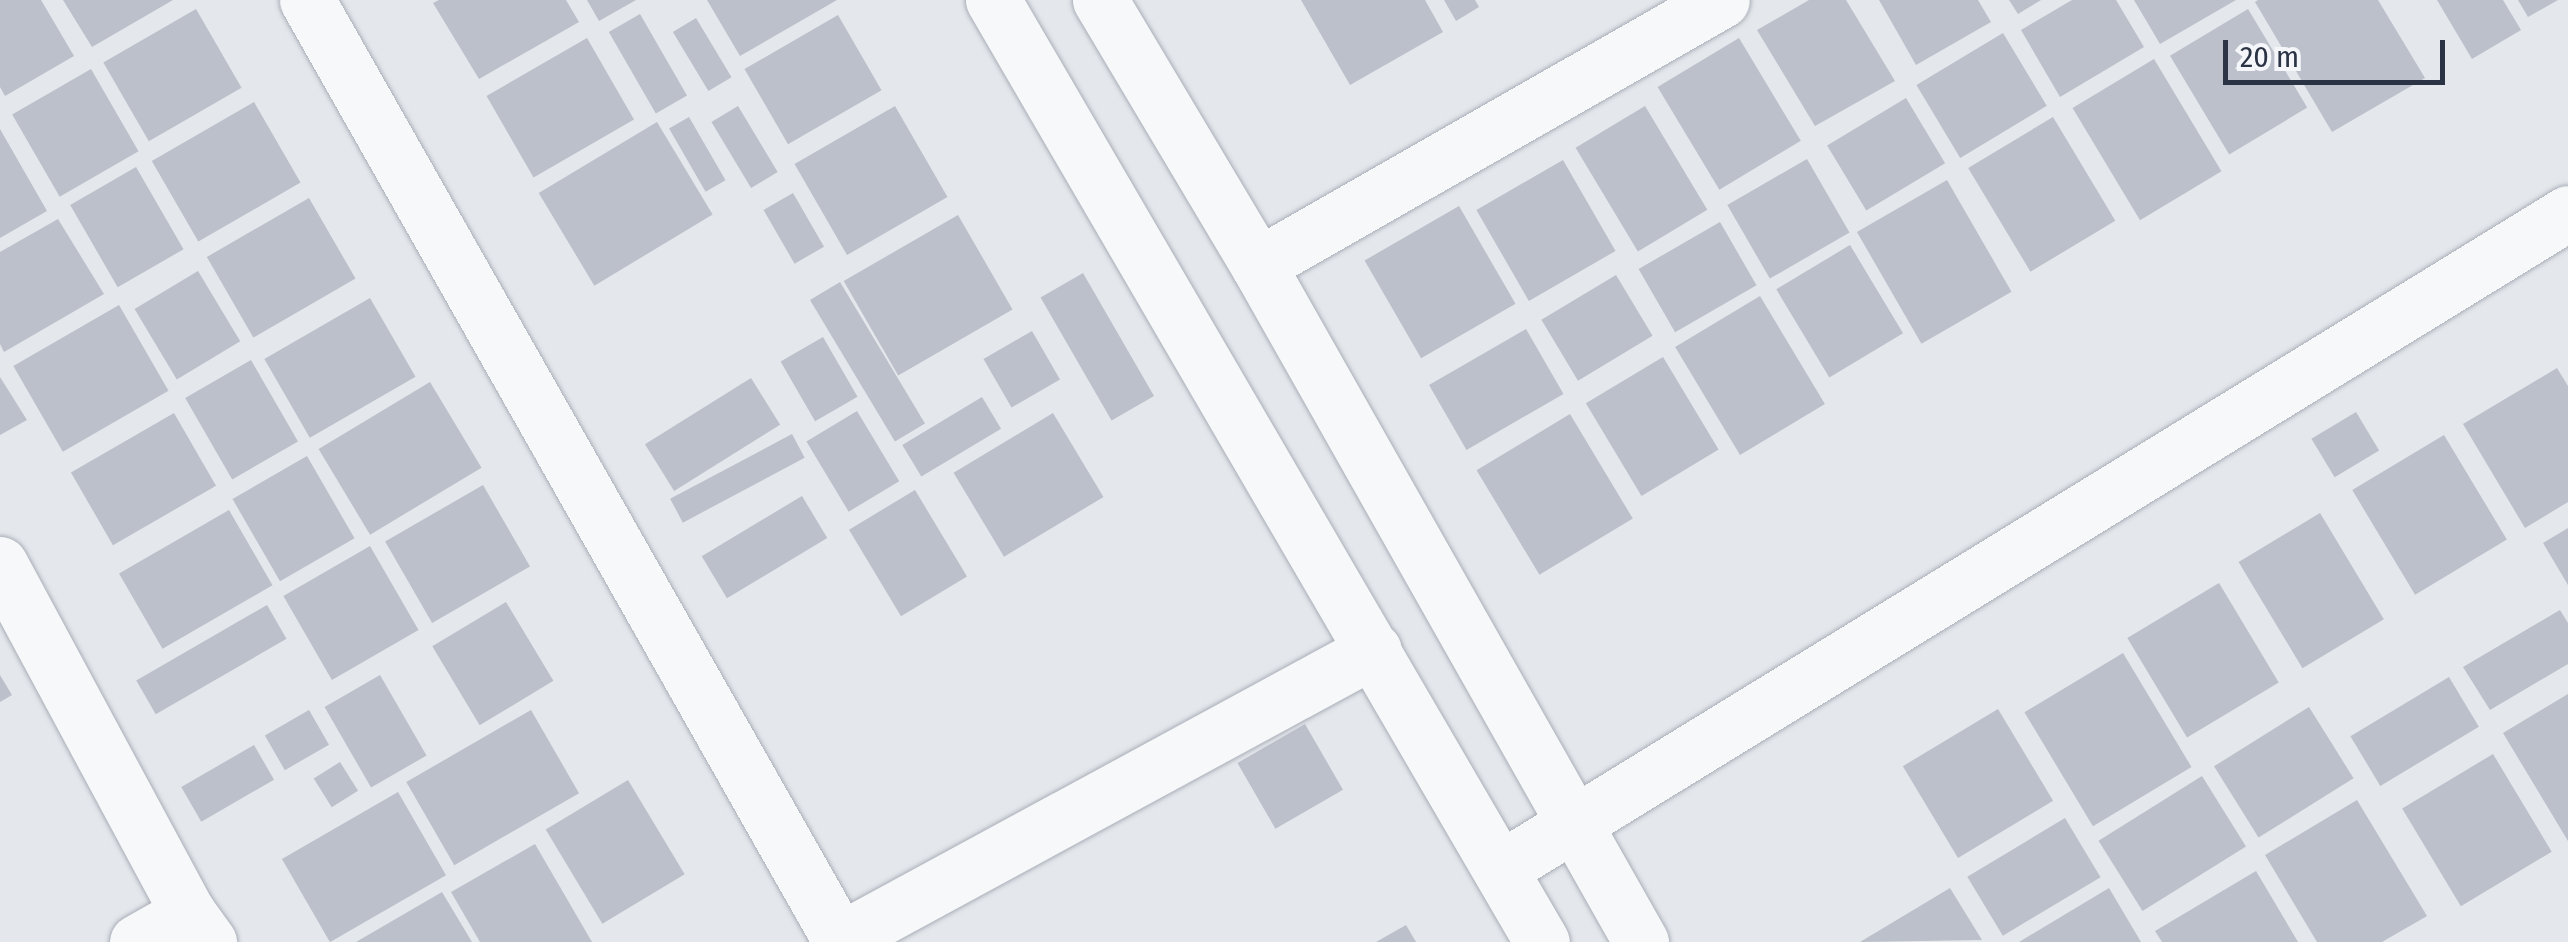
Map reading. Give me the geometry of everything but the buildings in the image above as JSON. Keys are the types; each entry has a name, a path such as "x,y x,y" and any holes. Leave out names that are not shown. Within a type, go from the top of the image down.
{"street":[{"path":"307,0 838,941 1374,650"},
{"path":"994,0 1542,942"},
{"path":"1100,0 1258,265 1641,942"},
{"path":"1258,265 1722,0"},
{"path":"1500,869 2568,212"},
{"path":"0,564 198,928 137,942"}]}
